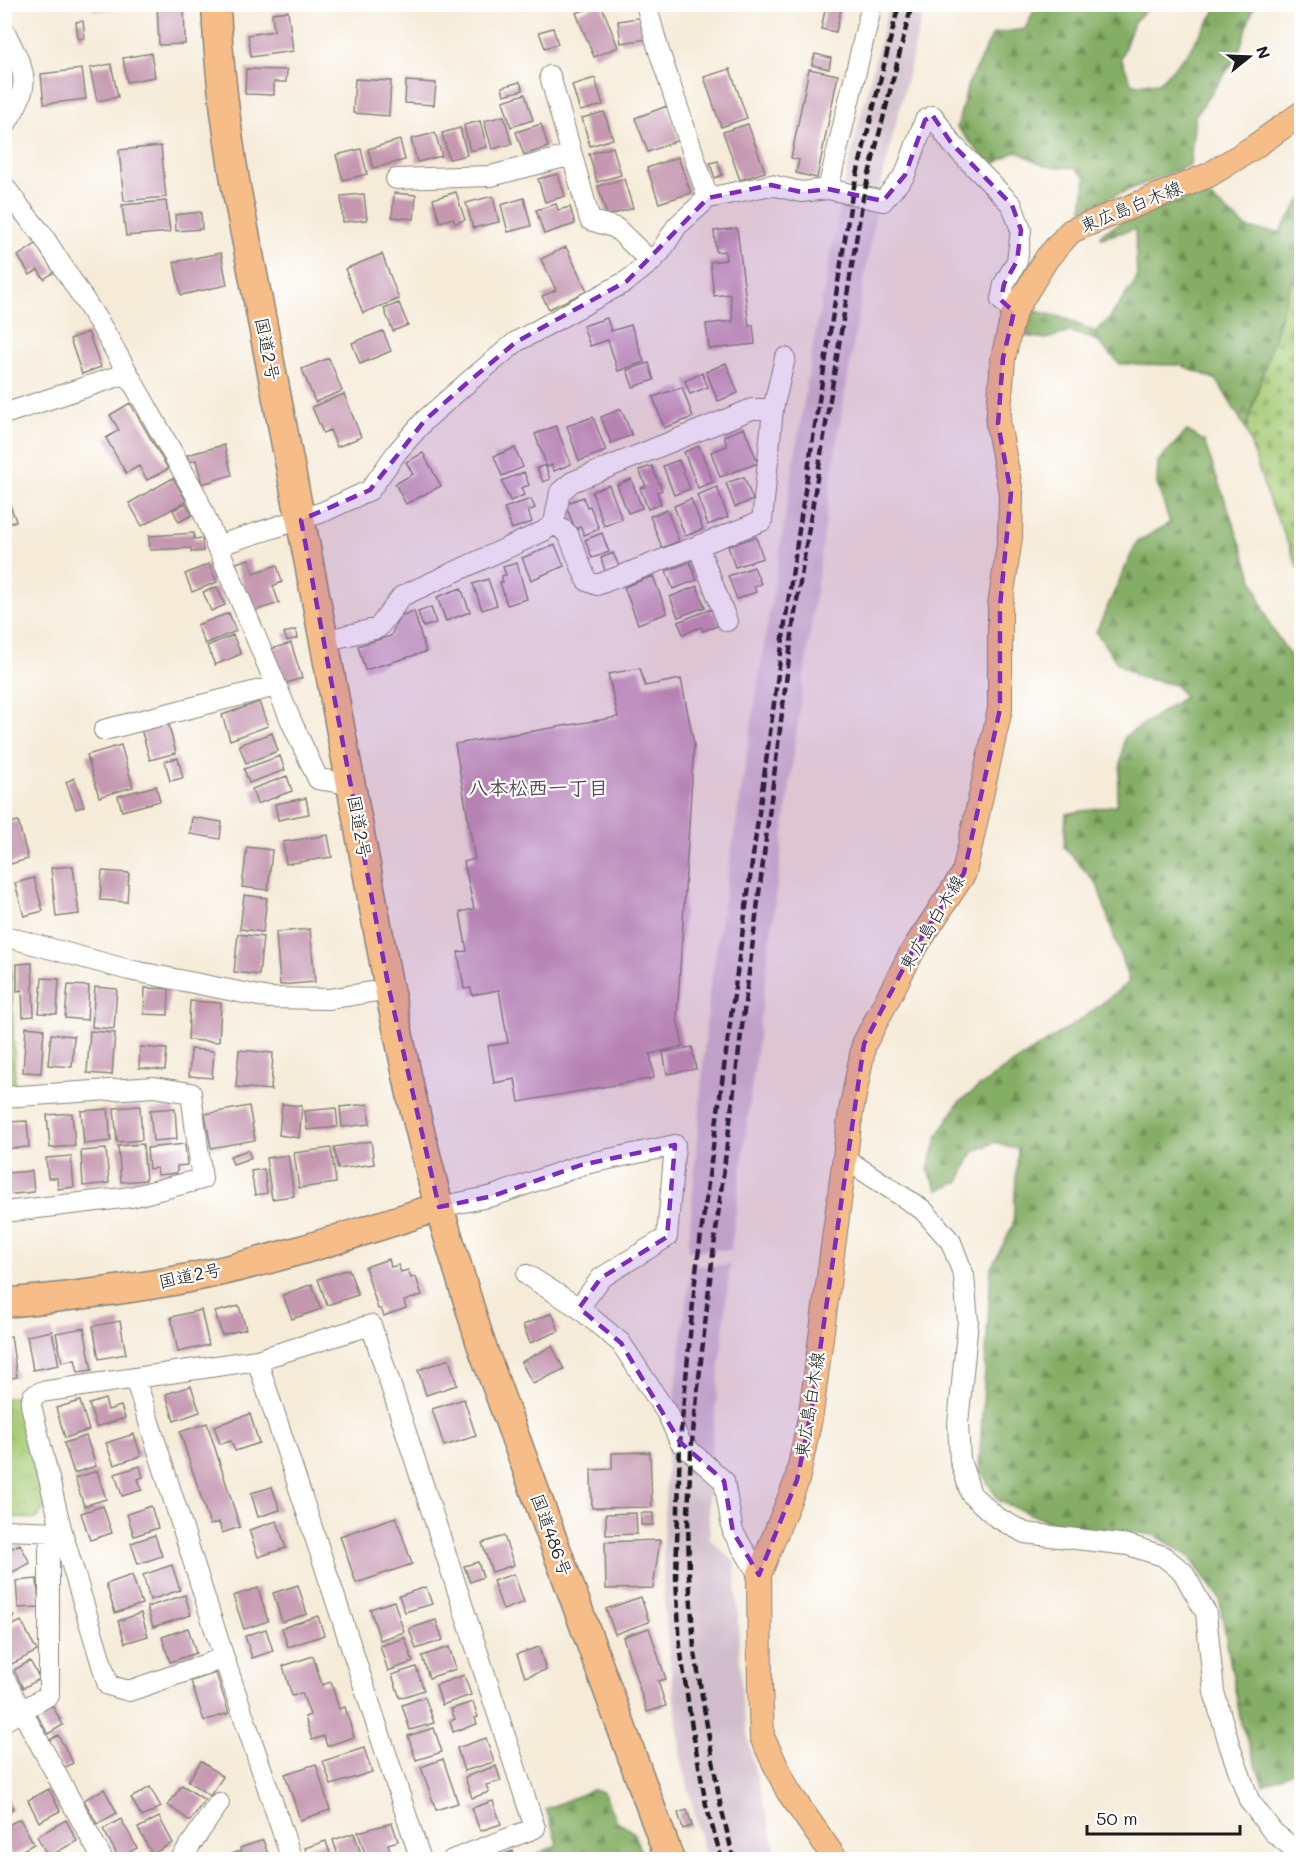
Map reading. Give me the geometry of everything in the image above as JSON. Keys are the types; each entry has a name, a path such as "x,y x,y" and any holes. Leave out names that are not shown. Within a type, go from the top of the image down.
{"highway":[{"name":"国道2号","path":"4,1303 103,1293 191,1278 313,1247 439,1207 412,1099 389,989 226,130 218,57 216,4"},
{"name":"国道486号","path":"439,1207 481,1344 670,1860"}],"main road":[{"name":"東広島白木線","path":"836,1860 788,1791 762,1737 759,1575 797,1480 811,1413 844,1158 864,1044 912,952 964,873 1000,709 1000,606 1010,537 1011,493 998,424 1003,358 1014,312 1047,258 1071,231 1209,175 1302,113"}],"street":[{"path":"646,4 658,48 708,198"},
{"path":"828,189 872,4"},
{"path":"4,30 22,66 25,80 20,100 4,127"},
{"path":"550,76 590,220 616,228 651,262"},
{"path":"216,546 301,520 370,490 397,452 425,420 516,342 627,281 651,262 677,226 708,198 771,185 801,192 828,189 883,201 905,175 925,120 933,116 952,144 1012,205 1021,230 1017,261 1004,284 1001,300 1014,312"},
{"path":"396,178 491,176 572,155"},
{"path":"4,186 41,233 103,329 196,495 276,687 318,779 351,784"},
{"path":"554,523 568,534 587,580 597,585 762,521 773,409 785,358"},
{"path":"4,414 128,373"},
{"path":"324,641 378,628 402,597 544,531 554,523 560,492 572,482 752,409 773,409"},
{"path":"698,546 727,621"},
{"path":"104,730 276,687"},
{"path":"4,936 129,970 269,998 329,999 389,989"},
{"path":"4,1097 154,1087 191,1093 202,1179 132,1197 4,1212"},
{"path":"439,1207 493,1196 581,1165 675,1145 667,1238 601,1278 579,1308"},
{"path":"844,1158 923,1210 951,1242 964,1276 968,1321 958,1424 960,1460 970,1494 996,1517 1025,1533 1128,1545 1163,1556 1183,1572 1206,1613 1214,1692 1249,1800 1273,1832 1302,1855"},
{"path":"527,1275 579,1308 621,1343 668,1415 680,1442 724,1481 733,1532 759,1575"},
{"path":"224,1658 129,1691 108,1684 62,1532 31,1405 33,1396 41,1392 257,1360 371,1325 535,1828 452,1860"},
{"path":"257,1360 421,1860"},
{"path":"135,1378 291,1860"},
{"path":"4,1530 62,1532"},
{"path":"4,1721 49,1695 49,1548 62,1532"},
{"path":"4,1678 103,1860"},
{"path":"180,1860 219,1803"}],"highlighted area":[{"path":"933,116 952,144 1012,205 1021,230 1017,261 1004,284 1001,300 1014,312 1003,358 998,424 1011,493 1000,606 1000,709 964,873 912,952 864,1044 811,1413 797,1480 759,1575 733,1532 724,1481 680,1442 621,1343 579,1308 601,1278 667,1237 675,1145 581,1165 493,1196 439,1207 389,989 301,520 370,490 425,420 467,383 516,342 627,281 708,198 771,185 801,192 828,189 883,201 905,175 925,120"}],"shaded area":[{"path":"889,5 925,5 879,193 836,447 799,712 731,1250 688,1250 709,994 765,640 812,351 844,184"},
{"path":"730,1265 711,1451 708,1504 710,1540 735,1562 742,1704 752,1759 778,1859 706,1859 681,1759 664,1607 663,1540 668,1450 691,1266"}],"green space":[{"path":"1037,5 1151,5 1134,22 1121,58 1132,84 1159,83 1186,55 1215,12 1214,5 1254,5 1238,55 1195,116 1190,165 1082,209 1086,177 1074,168 1045,166 1016,151 991,166 957,127 968,84 993,34 1025,29"},
{"path":"1205,193 1249,229 1280,232 1301,199 1301,284 1291,282 1246,429 1217,380 1181,365 1120,364 1096,340 1070,332 1046,339 1024,336 1035,311 1064,318 1095,332 1109,319 1137,279 1135,229 1101,238 1101,234 1132,216"},
{"path":"1291,282 1302,284 1301,573 1267,495 1246,429"},
{"path":"1187,431 1204,441 1269,624 1301,672 1302,1774 1297,1770 1263,1785 1241,1723 1219,1598 1189,1556 1155,1535 1052,1523 999,1501 979,1469 991,1268 1013,1225 1018,1149 995,1142 973,1152 959,1182 938,1190 928,1170 938,1135 959,1102 998,1073 1082,1019 1129,982 1097,884 1064,847 1066,814 1116,805 1124,737 1184,697 1176,685 1138,677 1117,663 1096,632 1137,542 1170,523 1157,484 1158,461"},
{"path":"4,941 10,942 15,1089 4,1090"},
{"path":"16,1397 47,1505 36,1519 5,1517 5,1398"},
{"path":"592,1790 603,1792 616,1820 634,1833 643,1859 531,1859 558,1845 546,1809"}],"building":[{"path":"93,4 127,4 127,6 94,11"},
{"path":"157,4 184,4 185,44 159,45"},
{"path":"601,4 618,47 594,57 576,13"},
{"path":"826,6 841,9 836,32 821,29"},
{"path":"288,11 293,51 251,57 248,35 274,31 272,13"},
{"path":"644,17 647,39 621,43 618,21"},
{"path":"83,21 85,38 78,39 76,22"},
{"path":"553,28 558,44 545,48 539,32"},
{"path":"151,53 155,77 127,82 123,58"},
{"path":"815,54 831,58 829,69 812,65"},
{"path":"111,64 118,97 97,101 90,68"},
{"path":"82,69 86,99 44,104 41,74"},
{"path":"246,69 287,70 286,82 274,82 274,95 245,94"},
{"path":"730,69 747,118 721,127 704,77"},
{"path":"809,69 838,75 817,178 796,173 799,160 791,158"},
{"path":"595,78 603,105 580,111 572,85"},
{"path":"355,79 391,81 389,116 353,113"},
{"path":"406,81 436,83 434,105 405,103"},
{"path":"520,82 523,90 504,95 502,87"},
{"path":"525,94 533,120 511,127 503,101"},
{"path":"667,106 679,140 648,152 635,118"},
{"path":"604,112 613,139 590,146 582,118"},
{"path":"504,116 512,144 492,149 484,121"},
{"path":"480,121 487,147 470,151 464,125"},
{"path":"541,124 548,147 524,155 516,132"},
{"path":"748,124 765,172 740,180 723,132"},
{"path":"460,128 467,155 449,159 442,133"},
{"path":"435,133 442,156 417,162 411,139"},
{"path":"400,140 405,160 373,168 368,149"},
{"path":"161,146 166,197 124,201 119,150"},
{"path":"613,147 621,175 597,182 589,154"},
{"path":"361,149 367,174 343,180 336,155"},
{"path":"678,157 691,193 659,203 647,168"},
{"path":"718,161 722,175 715,178 710,163"},
{"path":"558,174 565,196 545,202 538,179"},
{"path":"624,179 633,208 607,216 598,186"},
{"path":"456,192 465,220 455,223 453,218 440,222 433,199"},
{"path":"394,193 416,195 414,219 392,217"},
{"path":"364,194 367,220 343,222 341,196"},
{"path":"493,196 499,222 473,228 466,203"},
{"path":"524,198 531,226 508,232 501,205"},
{"path":"166,201 170,232 126,236 122,205"},
{"path":"556,204 558,210 570,207 575,224 544,234 536,210"},
{"path":"201,212 202,229 176,231 175,215"},
{"path":"737,228 749,326 753,325 755,344 709,349 706,324 733,321 730,294 714,296 710,262 726,260 725,251 716,252 714,231"},
{"path":"36,244 54,272 44,279 38,270 30,275 18,256"},
{"path":"566,247 587,291 549,309 542,296 556,290 541,259"},
{"path":"221,253 227,285 181,295 174,262"},
{"path":"382,254 399,299 363,313 345,269"},
{"path":"399,303 408,325 393,331 384,309"},
{"path":"607,318 611,331 631,325 644,362 618,371 608,340 590,346 583,326"},
{"path":"383,331 391,351 360,364 352,343"},
{"path":"88,332 101,367 82,374 70,339"},
{"path":"329,358 342,391 315,402 302,369"},
{"path":"649,363 654,380 633,387 627,370"},
{"path":"726,363 738,393 718,401 706,372"},
{"path":"702,373 708,387 690,394 685,381"},
{"path":"682,387 693,417 664,428 653,397"},
{"path":"344,394 361,437 337,447 330,430 323,433 312,407"},
{"path":"130,403 168,469 147,480 139,466 126,473 106,438 119,430 110,415"},
{"path":"621,409 632,435 611,443 601,417"},
{"path":"593,417 606,451 579,461 567,426"},
{"path":"556,426 571,464 554,471 552,465 547,467 535,434"},
{"path":"744,428 758,463 720,477 711,452 727,446 724,436"},
{"path":"224,445 232,475 202,484 196,460 189,462 187,455"},
{"path":"699,446 713,482 698,488 684,452"},
{"path":"515,448 523,467 502,476 494,456"},
{"path":"423,453 441,486 406,504 395,484 413,474 406,462"},
{"path":"679,460 690,489 674,495 663,466"},
{"path":"545,465 550,479 543,482 537,468"},
{"path":"652,466 662,490 657,492 661,504 648,509 640,488 646,486 639,470"},
{"path":"524,472 529,485 521,488 524,495 510,501 502,481"},
{"path":"744,477 753,500 735,507 726,483"},
{"path":"173,478 186,501 142,526 129,503"},
{"path":"631,479 642,508 628,513 617,485"},
{"path":"609,485 622,519 604,526 592,492"},
{"path":"717,487 728,517 708,525 697,495"},
{"path":"5,491 16,521 5,525 7,530 4,531"},
{"path":"583,497 587,507 590,506 599,529 584,535 581,527 575,529 565,504"},
{"path":"531,499 535,508 528,511 532,522 512,529 504,508"},
{"path":"691,499 703,529 685,536 674,506"},
{"path":"186,503 192,515 179,522 173,510"},
{"path":"667,510 679,541 662,548 650,516"},
{"path":"194,533 194,539 202,538 203,551 191,552 191,548 150,550 149,536"},
{"path":"602,533 609,552 592,558 585,540"},
{"path":"756,537 763,558 735,567 728,546"},
{"path":"555,545 564,566 531,580 522,558"},
{"path":"613,553 619,566 605,571 601,558"},
{"path":"249,559 254,573 277,565 282,582 273,586 279,603 251,612 236,563"},
{"path":"690,562 697,580 673,589 666,571"},
{"path":"517,563 527,599 507,605 500,582 503,582 501,576 506,575 503,567"},
{"path":"209,564 217,582 192,592 185,574"},
{"path":"754,567 761,584 754,586 756,592 737,599 728,576"},
{"path":"653,576 667,613 638,624 624,587"},
{"path":"488,579 497,605 482,610 473,584"},
{"path":"697,586 705,607 678,617 670,597"},
{"path":"217,587 225,605 211,611 203,592"},
{"path":"461,588 470,612 446,621 437,597"},
{"path":"431,607 436,623 423,627 418,612"},
{"path":"711,609 720,625 703,631 701,627 683,634 678,622"},
{"path":"414,611 426,652 365,670 358,646 391,636 399,616"},
{"path":"229,613 236,631 205,644 197,625"},
{"path":"296,630 298,638 287,641 284,633"},
{"path":"233,635 241,654 215,665 207,646"},
{"path":"291,643 302,678 281,685 271,649"},
{"path":"640,668 645,686 681,679 694,744 677,1018 683,1046 650,1054 654,1078 519,1102 515,1079 494,1083 488,1046 508,1043 499,990 472,995 471,988 464,989 458,952 467,951 460,912 474,909 464,862 475,859 455,744 618,717 608,674"},
{"path":"259,702 268,726 230,740 222,715"},
{"path":"168,722 176,753 150,760 141,729"},
{"path":"272,733 278,751 246,763 239,745"},
{"path":"121,745 133,787 99,797 87,755"},
{"path":"280,756 285,770 249,783 244,769"},
{"path":"178,758 183,778 170,781 165,761"},
{"path":"287,776 292,791 257,804 252,789"},
{"path":"74,778 84,806 76,809 66,782"},
{"path":"156,786 160,801 122,811 118,796"},
{"path":"306,798 309,814 278,820 275,804"},
{"path":"192,817 222,822 220,839 190,834"},
{"path":"18,821 28,859 7,865 4,858 4,825"},
{"path":"328,835 332,857 286,864 283,842"},
{"path":"247,847 272,850 268,890 242,887"},
{"path":"73,866 79,914 56,917 51,868"},
{"path":"102,871 129,873 127,902 100,900"},
{"path":"34,878 43,911 24,916 15,883"},
{"path":"244,895 267,898 263,932 240,929"},
{"path":"310,929 315,982 280,985 276,932"},
{"path":"238,934 263,937 259,975 234,972"},
{"path":"32,963 34,1016 23,1017 22,990 17,991 17,964"},
{"path":"42,978 59,979 57,1014 39,1013"},
{"path":"68,985 89,986 87,1020 65,1018"},
{"path":"95,987 117,989 114,1029 92,1027"},
{"path":"145,988 169,989 168,1015 144,1014"},
{"path":"190,1001 221,1003 219,1042 188,1040"},
{"path":"26,1027 44,1029 41,1073 23,1072"},
{"path":"90,1031 115,1033 112,1075 87,1073"},
{"path":"51,1034 74,1036 72,1067 48,1065"},
{"path":"140,1047 167,1049 165,1070 139,1068"},
{"path":"692,1047 696,1069 667,1074 663,1052"},
{"path":"191,1049 214,1051 212,1078 189,1076"},
{"path":"239,1050 273,1053 271,1090 236,1087"},
{"path":"282,1104 302,1106 299,1138 279,1135"},
{"path":"368,1104 370,1124 342,1127 340,1107"},
{"path":"140,1106 142,1140 117,1142 114,1108"},
{"path":"249,1106 255,1140 211,1148 205,1114"},
{"path":"175,1108 177,1139 153,1141 150,1110"},
{"path":"336,1108 338,1127 307,1130 305,1111"},
{"path":"108,1109 111,1141 84,1144 81,1111"},
{"path":"72,1113 75,1146 50,1148 47,1115"},
{"path":"27,1121 29,1147 4,1149 4,1122"},
{"path":"371,1141 374,1164 338,1169 334,1147"},
{"path":"143,1144 146,1180 121,1182 118,1146"},
{"path":"185,1144 187,1165 177,1166 177,1173 158,1175 157,1168 149,1169 147,1148"},
{"path":"331,1148 336,1183 299,1188 294,1153"},
{"path":"106,1149 109,1183 83,1186 81,1151"},
{"path":"248,1150 251,1158 233,1164 230,1156"},
{"path":"288,1155 294,1196 272,1199 266,1158"},
{"path":"71,1156 74,1187 58,1189 57,1178 48,1178 46,1158"},
{"path":"264,1169 267,1193 255,1195 251,1171"},
{"path":"32,1171 34,1192 5,1195 5,1173"},
{"path":"389,1259 391,1267 398,1265 401,1272 408,1270 411,1278 416,1277 422,1295 404,1301 406,1308 384,1316 381,1309 378,1309 365,1267"},
{"path":"349,1269 358,1295 327,1305 318,1279"},
{"path":"312,1284 321,1309 292,1319 283,1295"},
{"path":"239,1306 246,1329 222,1335 215,1312"},
{"path":"201,1310 209,1345 178,1352 171,1317"},
{"path":"552,1313 559,1331 530,1343 523,1325"},
{"path":"120,1321 126,1354 99,1359 93,1326"},
{"path":"84,1328 92,1370 78,1372 75,1359 62,1362 56,1333"},
{"path":"52,1331 59,1365 33,1370 27,1336"},
{"path":"11,1336 17,1377 5,1379 5,1337"},
{"path":"552,1346 564,1369 533,1384 521,1362"},
{"path":"449,1359 457,1385 426,1395 418,1370"},
{"path":"191,1386 200,1412 174,1421 166,1394"},
{"path":"105,1399 108,1410 121,1406 125,1418 96,1427 89,1404"},
{"path":"464,1399 476,1436 444,1446 432,1409"},
{"path":"80,1401 89,1430 65,1438 56,1408"},
{"path":"250,1414 259,1443 235,1451 231,1441 220,1444 214,1426"},
{"path":"207,1423 240,1527 222,1533 219,1522 210,1525 180,1432"},
{"path":"134,1434 141,1456 114,1465 106,1443"},
{"path":"86,1436 96,1466 74,1473 64,1443"},
{"path":"650,1452 652,1507 592,1508 591,1470 612,1469 612,1453"},
{"path":"140,1466 143,1477 138,1479 142,1490 122,1496 115,1474"},
{"path":"97,1471 106,1499 84,1506 75,1478"},
{"path":"272,1487 280,1510 258,1517 251,1493"},
{"path":"103,1506 112,1533 90,1540 81,1513"},
{"path":"151,1506 158,1528 134,1536 127,1514"},
{"path":"636,1513 637,1534 606,1535 606,1514"},
{"path":"641,1513 653,1513 653,1525 641,1525"},
{"path":"396,1517 412,1564 356,1583 340,1536"},
{"path":"277,1521 286,1548 258,1557 249,1530"},
{"path":"155,1535 162,1556 138,1564 131,1543"},
{"path":"504,1536 514,1565 492,1572 482,1543"},
{"path":"660,1540 653,1588 606,1589 605,1542"},
{"path":"20,1544 30,1563 7,1575 4,1570 4,1552"},
{"path":"478,1562 483,1577 470,1582 464,1566"},
{"path":"172,1565 180,1590 150,1600 143,1575"},
{"path":"514,1574 524,1602 503,1610 493,1581"},
{"path":"132,1575 142,1604 115,1613 106,1584"},
{"path":"37,1579 39,1607 18,1608 16,1581"},
{"path":"298,1585 307,1614 282,1622 273,1593"},
{"path":"426,1587 432,1604 405,1612 399,1596"},
{"path":"258,1588 268,1621 244,1629 233,1596"},
{"path":"185,1595 191,1615 153,1627 147,1607"},
{"path":"641,1597 649,1622 615,1634 606,1609"},
{"path":"4,1600 14,1617 4,1622"},
{"path":"394,1601 404,1632 380,1640 370,1609"},
{"path":"141,1613 148,1636 125,1643 118,1621"},
{"path":"318,1616 324,1635 288,1647 282,1628"},
{"path":"436,1620 443,1640 416,1649 409,1629"},
{"path":"21,1621 37,1651 12,1664 4,1650 4,1630"},
{"path":"188,1628 196,1653 170,1662 162,1637"},
{"path":"649,1628 666,1679 658,1681 666,1706 647,1712 623,1637"},
{"path":"266,1629 273,1651 252,1658 245,1636"},
{"path":"405,1638 413,1662 388,1671 380,1646"},
{"path":"449,1647 456,1669 429,1678 422,1656"},
{"path":"539,1647 546,1670 525,1677 517,1654"},
{"path":"313,1656 322,1685 331,1682 339,1709 345,1707 354,1737 327,1746 324,1736 312,1740 305,1717 310,1715 302,1693 292,1696 283,1666"},
{"path":"30,1661 40,1679 23,1688 14,1670"},
{"path":"416,1667 424,1690 400,1698 392,1675"},
{"path":"216,1673 229,1713 204,1721 191,1681"},
{"path":"464,1675 471,1695 442,1705 436,1685"},
{"path":"425,1697 434,1723 410,1730 402,1705"},
{"path":"473,1702 478,1717 475,1718 477,1724 453,1732 450,1721 455,1719 451,1709"},
{"path":"52,1705 63,1725 48,1734 36,1713"},
{"path":"434,1728 442,1752 416,1760 408,1736"},
{"path":"58,1735 73,1763 63,1769 48,1741"},
{"path":"486,1738 494,1762 464,1771 457,1748"},
{"path":"364,1748 372,1772 331,1785 323,1761"},
{"path":"443,1759 458,1803 436,1810 421,1767"},
{"path":"201,1761 223,1777 210,1796 188,1781"},
{"path":"316,1764 330,1810 300,1820 285,1774"},
{"path":"496,1766 501,1781 486,1785 489,1792 472,1798 465,1777"},
{"path":"182,1785 205,1800 190,1821 168,1805"},
{"path":"150,1787 161,1807 142,1817 131,1798"},
{"path":"49,1789 60,1811 39,1822 28,1800"},
{"path":"104,1789 117,1813 97,1824 84,1800"},
{"path":"4,1792 13,1809 4,1814"},
{"path":"493,1801 501,1824 480,1831 472,1808"},
{"path":"687,1810 692,1826 683,1829 678,1813"},
{"path":"159,1817 173,1843 152,1854 138,1828"},
{"path":"20,1819 34,1844 12,1856 4,1840 4,1827"},
{"path":"121,1819 137,1848 119,1858 103,1829"},
{"path":"66,1820 77,1841 48,1857 37,1836"},
{"path":"392,1823 398,1841 388,1844 393,1860 367,1860 358,1832"},
{"path":"354,1833 363,1860 339,1860 333,1840"},
{"path":"263,1840 269,1857 262,1860 231,1860 229,1855 241,1851 240,1848"},
{"path":"326,1841 332,1860 309,1860 305,1848"},
{"path":"513,1851 516,1860 495,1860 494,1858"}],"railway":[{"path":"722,1860 706,1805 691,1721 680,1647 676,1577 680,1442 696,1271 786,616 812,444 852,195 899,4"},
{"path":"734,1860 720,1803 694,1648 688,1514 691,1451 711,1270 794,619 863,198 912,4"}],"district":[{"name":"八本松西一丁目","path":"538,788"}]}
